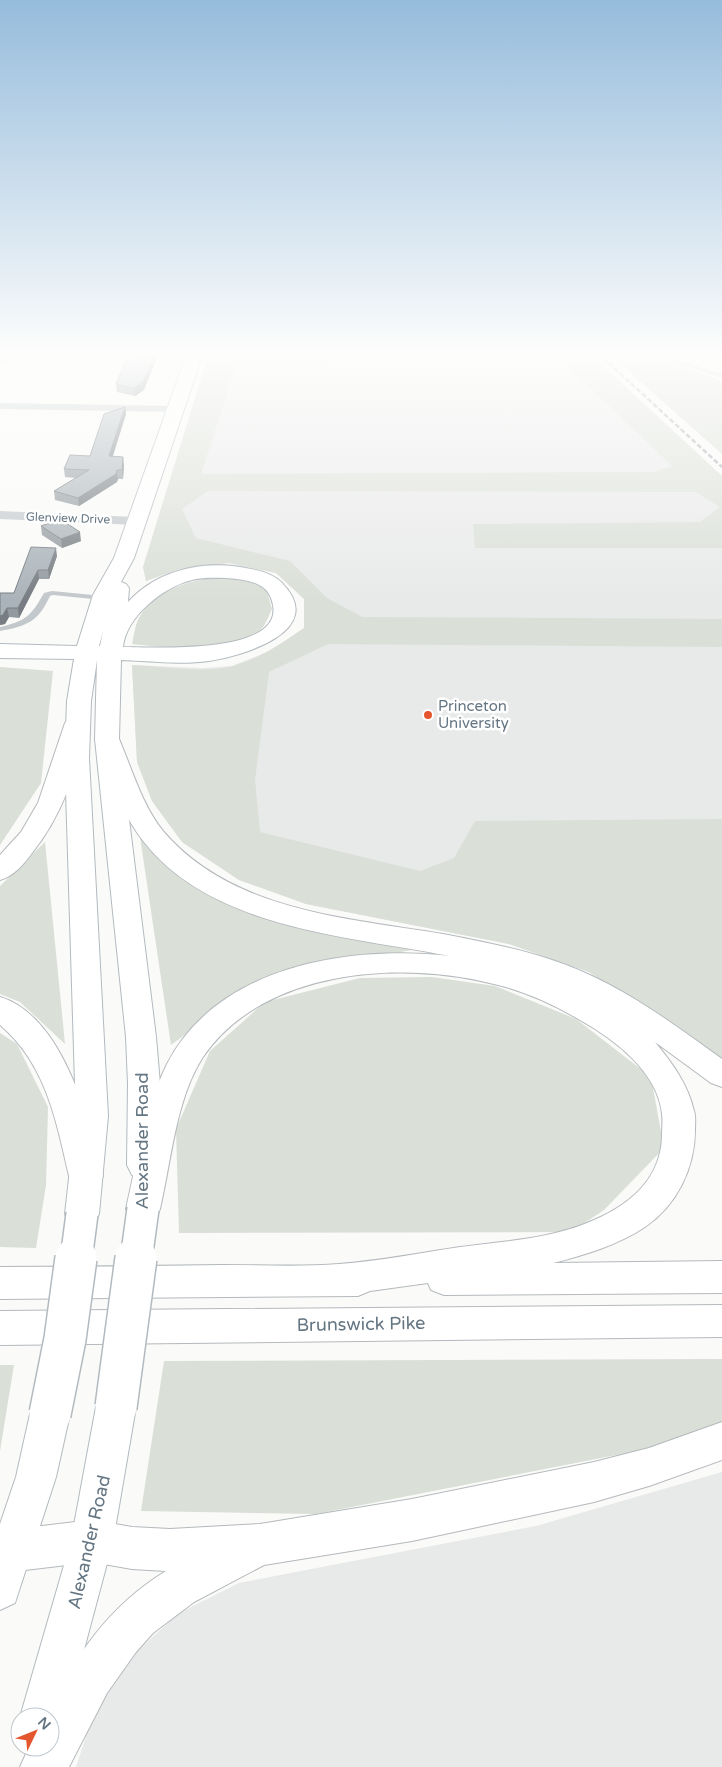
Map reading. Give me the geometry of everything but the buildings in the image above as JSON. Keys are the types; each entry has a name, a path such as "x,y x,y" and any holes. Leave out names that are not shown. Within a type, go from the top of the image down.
{"main road":[{"name":"Alexander Road","path":"4,1564 36,1476 65,1339 82,1214 92,1116 77,723 103,647 124,558 167,435"},
{"name":"Alexander Road","path":"46,1707 92,1541 116,1407 143,1209 144,1094 141,1037 108,739 103,647 103,598 124,558"},
{"path":"0,651 103,647 203,655 230,650 258,640 274,629 282,618 284,605 276,588 251,575 219,571 189,574 173,580 150,593 138,603 103,647"},
{"path":"0,871 41,824 55,797 77,723"},
{"path":"108,739 132,801 155,838 165,850 193,872 227,892 284,914 474,949 542,967 582,983 622,1005 722,1075"},
{"path":"143,1209 168,1104 183,1064 193,1048 218,1021 243,1001 280,983 312,974 362,965 409,964 461,967 513,979 563,997 586,1008 607,1021 641,1048 656,1065 678,1105 680,1124 677,1157 663,1187 650,1202 623,1223 559,1246 339,1280"},
{"path":"0,1008 29,1033 55,1070 68,1107 86,1176"},
{"path":"9,1282 722,1277"},
{"name":"Brunswick Pike","path":"0,1328 722,1320"},
{"path":"4,1564 92,1541 132,1548 170,1550 260,1545 412,1520 594,1482 649,1467 722,1441"},
{"path":"44,1767 89,1681 119,1639 136,1620 156,1602 181,1586 260,1545"}],"street":[{"name":"Glenview Drive","path":"0,515 136,521"}],"lane":[{"path":"0,629 29,622 38,613 47,595 52,593 103,598"}],"shaded area":[{"name":"Princeton University","path":"184,435 678,435 722,476 722,1060 589,972 509,944 306,904 239,880 182,842 152,801 137,762 132,665 203,668 232,666 270,651 304,628 304,599 276,573 229,563 179,569 146,581 143,567"},
{"path":"184,435 213,435 201,474 654,472 672,466 640,435 678,435 722,476 722,548 475,548 473,524 700,522 720,507 696,492 208,491 182,509 196,538 290,561 327,598 362,617 722,619 722,647 328,644 269,672 255,780 260,832 420,871 454,858 475,821 722,819 722,1060 589,972 509,944 306,904 239,880 182,842 152,801 137,762 132,665 208,669 243,663 279,645 304,628 304,599 276,573 229,563 179,569 146,581 143,567"},
{"path":"701,435 722,435 722,454"},
{"path":"228,575 266,588 272,609 261,629 248,637 216,646 181,648 132,644 139,618 146,607 156,598 190,582"},
{"path":"0,667 53,671 41,783 0,845"},
{"path":"140,837 244,911 415,949 253,984 171,1045"},
{"path":"45,842 65,1044 20,1002 0,994 0,886"},
{"path":"432,977 495,986 576,1019 651,1077 664,1148 604,1210 571,1232 179,1233 176,1129 210,1051 265,1002 360,978"},
{"path":"0,1033 17,1044 48,1107 46,1185 36,1248 0,1247"},
{"path":"722,1359 722,1422 647,1449 316,1514 141,1511 164,1361"},
{"path":"0,1365 14,1365 0,1451"},
{"path":"722,1472 722,1767 76,1767 93,1715 135,1653 179,1613 239,1583 536,1526"}],"railway":[{"path":"688,435 722,467"}],"place":[{"name":"Princeton University","path":"428,715"}]}
